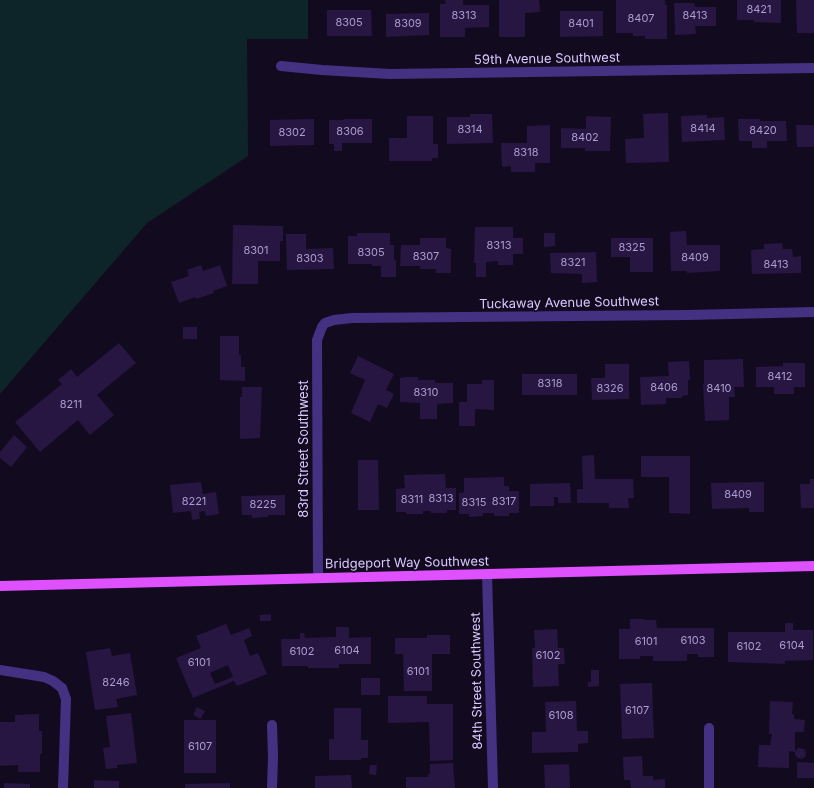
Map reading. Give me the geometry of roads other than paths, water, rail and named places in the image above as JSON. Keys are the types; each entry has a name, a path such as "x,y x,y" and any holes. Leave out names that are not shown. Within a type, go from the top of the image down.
{"main road":[{"name":"Bridgeport Way Southwest","path":"0,586 814,566"}],"street":[{"name":"59th Avenue Southwest","path":"281,66 390,74 814,68"},
{"name":"Tuckaway Avenue Southwest","path":"325,323 334,320 352,318 688,315 814,312"},
{"name":"83rd Street Southwest","path":"318,578 317,340 325,323"},
{"name":"84th Street Southwest","path":"487,574 492,788"},
{"path":"0,670 44,677 62,688 66,698 63,788"},
{"path":"272,725 272,788"},
{"path":"709,728 709,788"}]}
